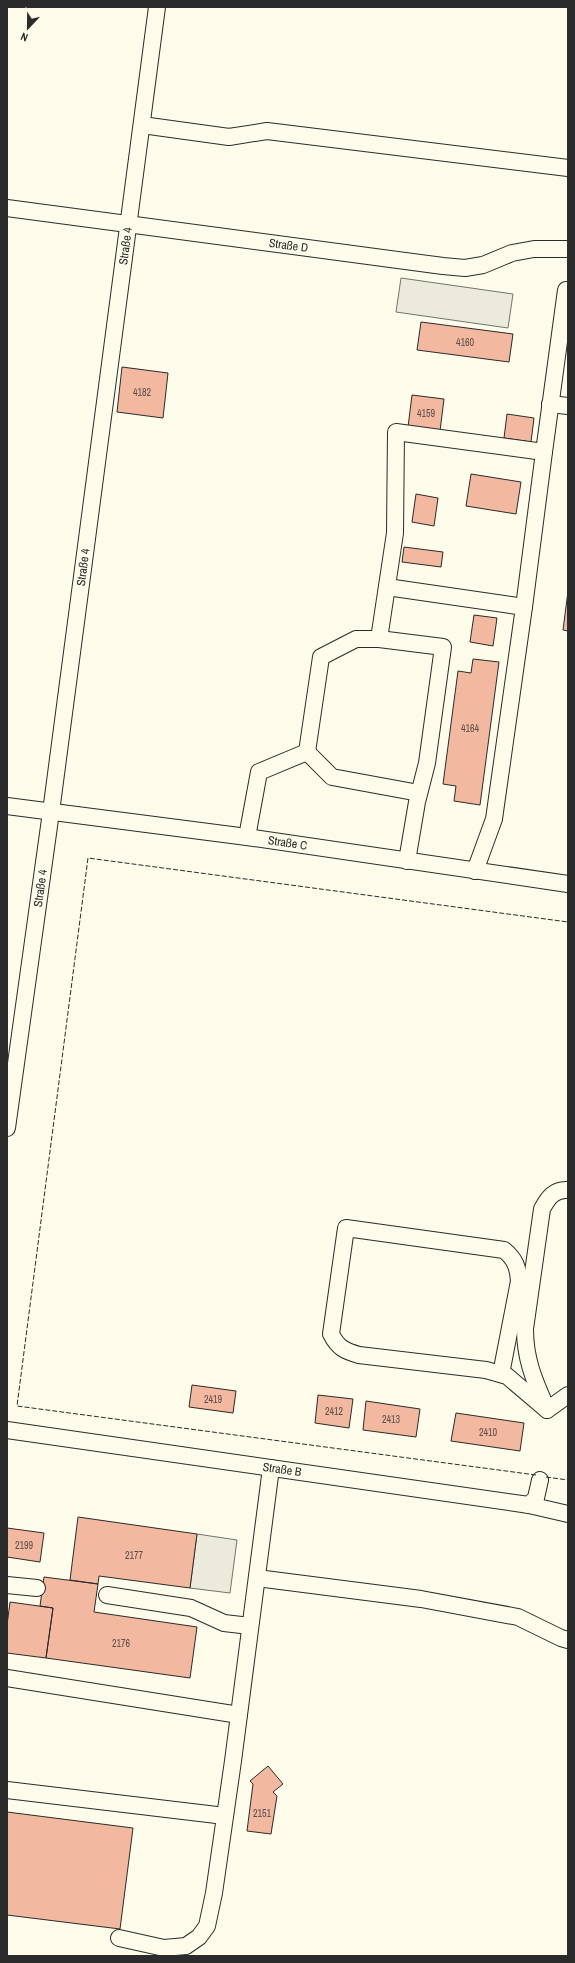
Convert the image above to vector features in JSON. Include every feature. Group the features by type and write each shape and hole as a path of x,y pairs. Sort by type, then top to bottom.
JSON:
{"lane":[{"name":"Straße 4","path":"7,1128 51,812 157,7"},
{"path":"142,125 229,137 267,131 568,168"},
{"name":"Straße D","path":"7,208 465,268 482,265 519,252 534,249 568,249"},
{"path":"475,871 494,819 566,290"},
{"path":"550,404 568,406"},
{"path":"379,639 395,533 396,432 544,452"},
{"path":"387,587 524,606"},
{"path":"307,752 321,657 356,639 379,639 443,647 427,763 419,793 407,861"},
{"path":"307,752 332,777 419,793"},
{"path":"247,837 259,772 307,752"},
{"name":"Straße C","path":"7,806 247,837 568,884"},
{"path":"547,1410 532,1376 525,1349 525,1329 542,1209 549,1196 561,1190 568,1190"},
{"path":"501,1374 519,1281 518,1269 513,1258 504,1250 346,1228 331,1334 336,1344 343,1350 359,1355 486,1370 501,1374 507,1376 547,1410"},
{"path":"547,1410 568,1395"},
{"name":"Straße B","path":"7,1430 530,1505 568,1514"},
{"path":"119,1938 164,1948 186,1946 199,1937 207,1926 214,1893 225,1816 271,1468"},
{"path":"530,1505 536,1498 540,1480"},
{"path":"257,1578 420,1599 518,1617 568,1640"},
{"path":"7,1585 37,1588"},
{"path":"107,1594 191,1608 224,1623 250,1626"},
{"path":"7,1678 239,1715"},
{"path":"7,1790 225,1816"}],"shaded area":[{"path":"401,278 513,294 508,328 396,312"},
{"path":"197,1534 237,1540 230,1593 190,1588"}],"building":[{"path":"421,322 513,334 509,362 417,350"},
{"path":"122,367 168,373 163,418 117,412"},
{"path":"412,395 444,399 440,431 408,427"},
{"path":"507,414 534,418 531,442 504,438"},
{"path":"471,474 521,482 516,514 466,506"},
{"path":"416,494 438,498 434,526 412,522"},
{"path":"404,547 443,552 441,567 402,562"},
{"path":"568,591 568,631 563,630"},
{"path":"474,615 497,618 493,646 470,642"},
{"path":"473,659 499,662 480,805 454,801 456,786 443,784 458,671 471,673"},
{"path":"192,1385 236,1391 233,1413 189,1407"},
{"path":"318,1395 353,1399 349,1428 315,1423"},
{"path":"366,1401 420,1409 416,1437 363,1430"},
{"path":"456,1413 524,1423 520,1451 451,1441"},
{"path":"78,1517 197,1534 190,1588 99,1576 98,1584 70,1580"},
{"path":"7,1528 44,1533 40,1562 7,1557"},
{"path":"44,1577 98,1584 94,1612 197,1627 190,1678 46,1658 53,1608 40,1606"},
{"path":"10,1602 53,1608 46,1658 7,1653 7,1625"},
{"path":"268,1766 283,1784 273,1792 277,1796 271,1834 247,1831 253,1784 250,1781"},
{"path":"7,1812 133,1828 120,1929 7,1915"}],"fence":[{"path":"536,1475 17,1406 88,858 568,922"},
{"path":"546,1477 568,1480"}]}
